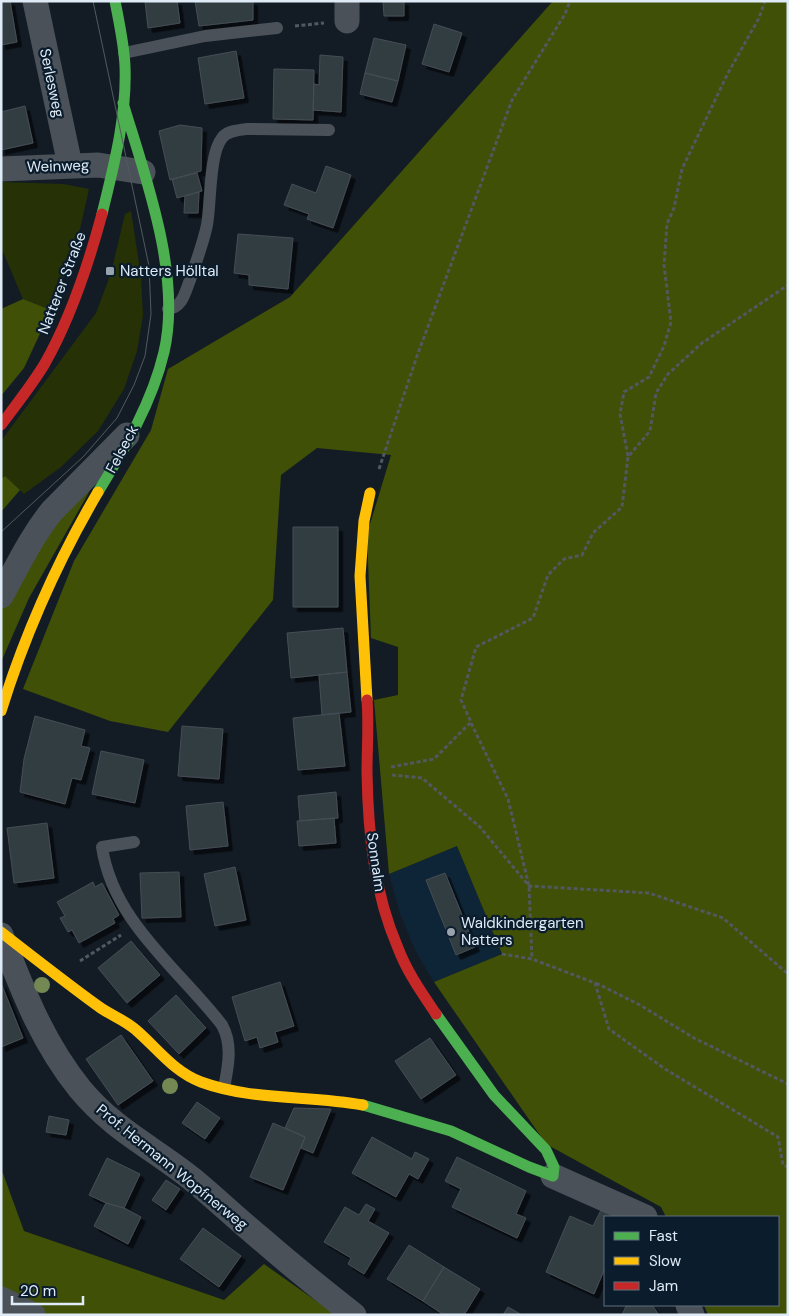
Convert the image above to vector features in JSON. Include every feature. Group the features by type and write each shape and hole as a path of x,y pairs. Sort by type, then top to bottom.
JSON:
{"street":[{"name":"Serlesweg","path":"35,1 70,165"},
{"path":"115,1 124,53 124,103"},
{"name":"Natterer Straße","path":"1,425 43,366 69,314 92,253 114,167 121,133 124,103"},
{"name":"Felseck","path":"1,711 28,637 58,564 116,463 150,394 161,365 166,341 168,309 163,251 124,103"},
{"name":"Weinweg","path":"1,169 70,165 114,167"},
{"path":"114,167 143,172"},
{"path":"1,596 41,524 132,430"},
{"name":"Sonnalm","path":"370,494 362,525 358,580 368,716 367,772 373,852 382,905 396,945 408,971 425,998 487,1088 548,1152 554,1167 553,1176"},
{"path":"1,933 94,1004 135,1029 166,1060 179,1070 201,1082 262,1096 331,1100 362,1105 445,1129 642,1216"},
{"name":"Prof. Hermann Wopfnerweg","path":"1,933 44,1037 71,1077 98,1109 130,1136 199,1185 298,1271 354,1315"},
{"path":"1,1299 33,1315"}],"lane":[{"path":"124,53 206,36 277,28"},
{"path":"168,309 176,307 183,299 202,246 208,220 216,151 222,137 229,132 246,129 329,130"},
{"path":"134,842 102,847 107,871 114,889 146,939 218,1019 225,1030 228,1054 224,1088"}],"path":[{"path":"370,494 417,356 512,100 565,14 570,1"},
{"path":"532,959 529,886 508,799 461,700 476,648 533,618 548,575 564,559 582,555 593,533 622,507 628,457 620,414 624,392 649,377 664,346 671,322 664,266 666,232 667,224 674,208 682,169 728,73 759,18 765,1"},
{"path":"277,28 347,11"},
{"path":"628,457 650,431 656,393 668,374 702,343 788,285"},
{"path":"367,772 434,759 471,722"},
{"path":"367,772 422,778 480,826 529,886 649,893 686,905 723,918 788,974"},
{"path":"77,962 137,926"},
{"path":"502,954 532,959 595,982 640,1005 694,1038 788,1084"},
{"path":"595,982 609,1029 665,1069 778,1137 783,1165 788,1167"}],"shaded area":[{"name":"Waldkindergarten Natters","path":"457,846 502,954 434,982 416,952 400,913 389,874"}],"green space":[{"path":"553,1 788,1 788,1315 708,1315 704,1306 779,1306 779,1216 666,1216 661,1207 546,1144 434,982 502,954 457,846 389,874 374,700 398,695 398,647 371,638 367,534 391,455 317,448 281,475 273,600 168,732 110,721 23,689 74,561 151,430 168,369 290,297"},
{"path":"1,182 63,184 89,189 77,242 51,310 23,299 1,247"},
{"path":"131,211 141,276 143,316 137,351 124,389 98,431 61,467 24,494 5,476 1,479 1,441 96,313 111,273 125,214"},
{"path":"23,299 51,310 24,368 1,396 1,309"},
{"path":"101,471 29,598 1,662 1,611 37,539"},
{"path":"5,476 20,490 1,512 1,479"},
{"path":"1,1168 24,1231 224,1300 264,1264 336,1315 1,1315"}],"building":[{"path":"1,1 10,1 17,42 1,45"},
{"path":"145,1 177,1 180,23 148,28"},
{"path":"195,1 253,1 253,20 199,26"},
{"path":"383,1 404,1 404,16 384,16"},
{"path":"434,24 462,33 449,72 422,64"},
{"path":"374,38 406,45 398,81 365,73"},
{"path":"236,51 244,98 205,104 198,58"},
{"path":"320,55 343,57 341,112 313,110 314,84 319,85"},
{"path":"274,69 314,70 313,120 273,119"},
{"path":"365,73 398,81 392,102 360,94"},
{"path":"25,106 33,143 1,150 1,112"},
{"path":"180,125 202,128 201,171 170,180 159,131"},
{"path":"326,166 351,175 333,228 307,219 309,214 284,205 292,184 316,193"},
{"path":"197,173 202,191 177,198 172,179"},
{"path":"199,192 198,213 184,213 185,196"},
{"path":"238,234 293,238 288,289 249,285 249,275 234,273"},
{"path":"293,527 338,527 338,607 293,607"},
{"path":"343,628 347,672 291,678 287,633"},
{"path":"347,672 351,712 322,715 319,675"},
{"path":"339,713 345,766 298,770 293,718"},
{"path":"35,716 85,730 81,746 90,748 81,780 72,778 65,804 20,792 24,759"},
{"path":"182,726 223,729 219,779 178,776"},
{"path":"101,751 144,760 135,803 92,794"},
{"path":"336,792 338,818 300,821 298,796"},
{"path":"223,802 228,846 190,850 186,806"},
{"path":"334,818 336,843 299,846 297,821"},
{"path":"47,823 54,878 14,883 7,828"},
{"path":"235,867 246,920 215,926 204,874"},
{"path":"179,872 181,917 142,918 140,873"},
{"name":"Waldkindergarten Natters","path":"445,873 475,947 456,955 426,880"},
{"path":"93,882 95,887 102,883 119,915 113,919 115,923 79,943 72,930 68,932 60,918 65,916 57,902"},
{"path":"131,941 160,975 127,1003 98,968"},
{"path":"280,982 294,1026 275,1032 278,1042 260,1048 257,1037 245,1041 232,997"},
{"path":"1,983 23,1038 1,1047"},
{"path":"176,995 206,1028 179,1054 148,1021"},
{"path":"121,1035 153,1081 118,1105 86,1059"},
{"path":"430,1038 456,1075 421,1099 395,1061"},
{"path":"197,1102 220,1118 205,1139 182,1123"},
{"path":"294,1108 331,1109 313,1153 301,1148 305,1137 285,1128"},
{"path":"49,1116 69,1120 66,1135 46,1132"},
{"path":"273,1123 305,1137 283,1190 250,1177"},
{"path":"372,1137 412,1159 415,1152 429,1159 418,1179 409,1174 396,1197 352,1173"},
{"path":"457,1157 526,1191 516,1214 526,1218 517,1238 452,1207 461,1189 445,1181"},
{"path":"107,1158 140,1174 124,1208 106,1203 89,1195"},
{"path":"166,1180 180,1189 166,1210 152,1200"},
{"path":"106,1203 124,1208 141,1217 128,1244 94,1226"},
{"path":"366,1204 375,1209 368,1221 389,1233 364,1274 348,1264 351,1258 324,1242 345,1207 359,1215"},
{"path":"602,1208 621,1216 604,1216 604,1270 594,1294 546,1272 570,1216 593,1226"},
{"path":"203,1228 241,1256 219,1287 180,1259"},
{"path":"409,1245 444,1267 423,1301 387,1279"},
{"path":"444,1267 480,1289 464,1315 444,1315 423,1301"},
{"path":"626,1306 653,1306 659,1315 622,1315"},
{"path":"508,1307 522,1315 503,1315"}],"tram line":[{"path":"1,532 83,457 117,418 134,385 145,356 151,314 149,266 93,1"}],"traffic: fast":[{"path":"102,214 119,140 124,103 124,50 115,1"},
{"path":"98,492 128,442 145,407 159,371 168,322 165,259 150,194 123,103"},
{"path":"363,1105 451,1131 553,1176 554,1167 546,1150 494,1095 436,1014"}],"traffic: slow":[{"path":"1,711 31,626 69,545 98,492"},
{"path":"367,700 360,576 364,521 370,493"},
{"path":"1,932 98,1006 132,1026 174,1066 191,1078 221,1088 241,1092 363,1105"}],"traffic: jam":[{"path":"1,425 39,373 54,347 71,310 85,272 102,214"},
{"path":"367,700 369,817 378,884 383,906 402,957 415,982 436,1014"}],"place":[{"name":"Natters Hölltal","path":"110,271"},
{"name":"Waldkindergarten Natters","path":"451,932"}]}
